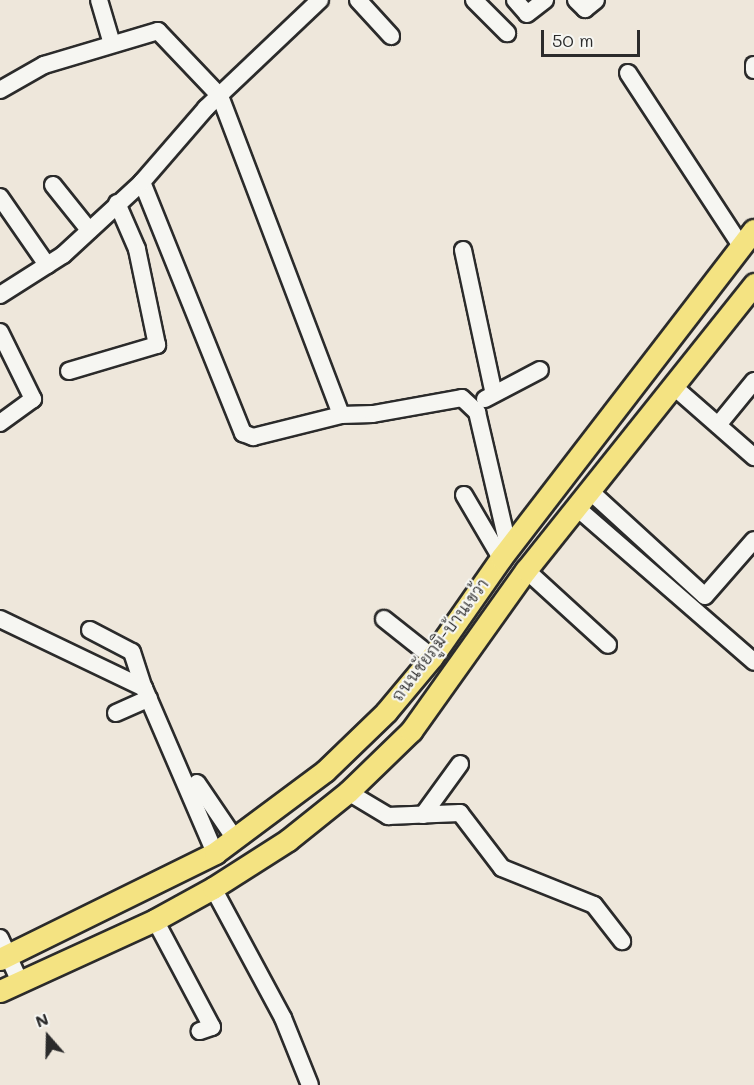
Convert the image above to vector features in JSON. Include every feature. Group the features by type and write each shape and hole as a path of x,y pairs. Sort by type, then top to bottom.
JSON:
{"main road":[{"name":"ถนนชัยภูมิ-บ้านเขว้า","path":"3,950 215,854 325,771 386,712 432,657 505,554 748,238"},
{"name":"ถนนชัยภูมิ-บ้านเขว้า","path":"0,991 155,920 213,888 288,840 348,792 411,731 526,570 576,507 591,492 754,284"}],"street":[{"path":"99,0 112,44"},
{"path":"0,295 47,265 142,182 302,7 320,0"},
{"path":"358,0 391,36"},
{"path":"474,0 507,33"},
{"path":"515,0 527,14 545,0"},
{"path":"576,0 585,9 596,0"},
{"path":"0,90 44,65 158,31 219,96 341,415"},
{"path":"628,73 748,238"},
{"path":"142,182 243,433 253,437 341,415 373,414 455,398 474,405 540,370"},
{"path":"53,185 89,230"},
{"path":"1,202 47,265"},
{"path":"69,371 157,345 137,249 117,203"},
{"path":"463,250 494,394"},
{"path":"0,332 33,399 0,423"},
{"path":"718,425 754,381"},
{"path":"673,386 754,456"},
{"path":"474,405 505,554"},
{"path":"591,492 705,596 754,540"},
{"path":"464,495 505,554"},
{"path":"576,507 754,662"},
{"path":"526,570 608,645"},
{"path":"0,620 147,693"},
{"path":"384,620 432,657"},
{"path":"90,630 132,652 215,854"},
{"path":"116,713 147,693"},
{"path":"423,815 460,764"},
{"path":"197,783 236,839"},
{"path":"348,792 388,816 460,813 502,868 594,905 622,940"},
{"path":"213,888 283,1018 310,1085"},
{"path":"155,920 212,1027 200,1031"},
{"path":"3,950 20,982"}]}
